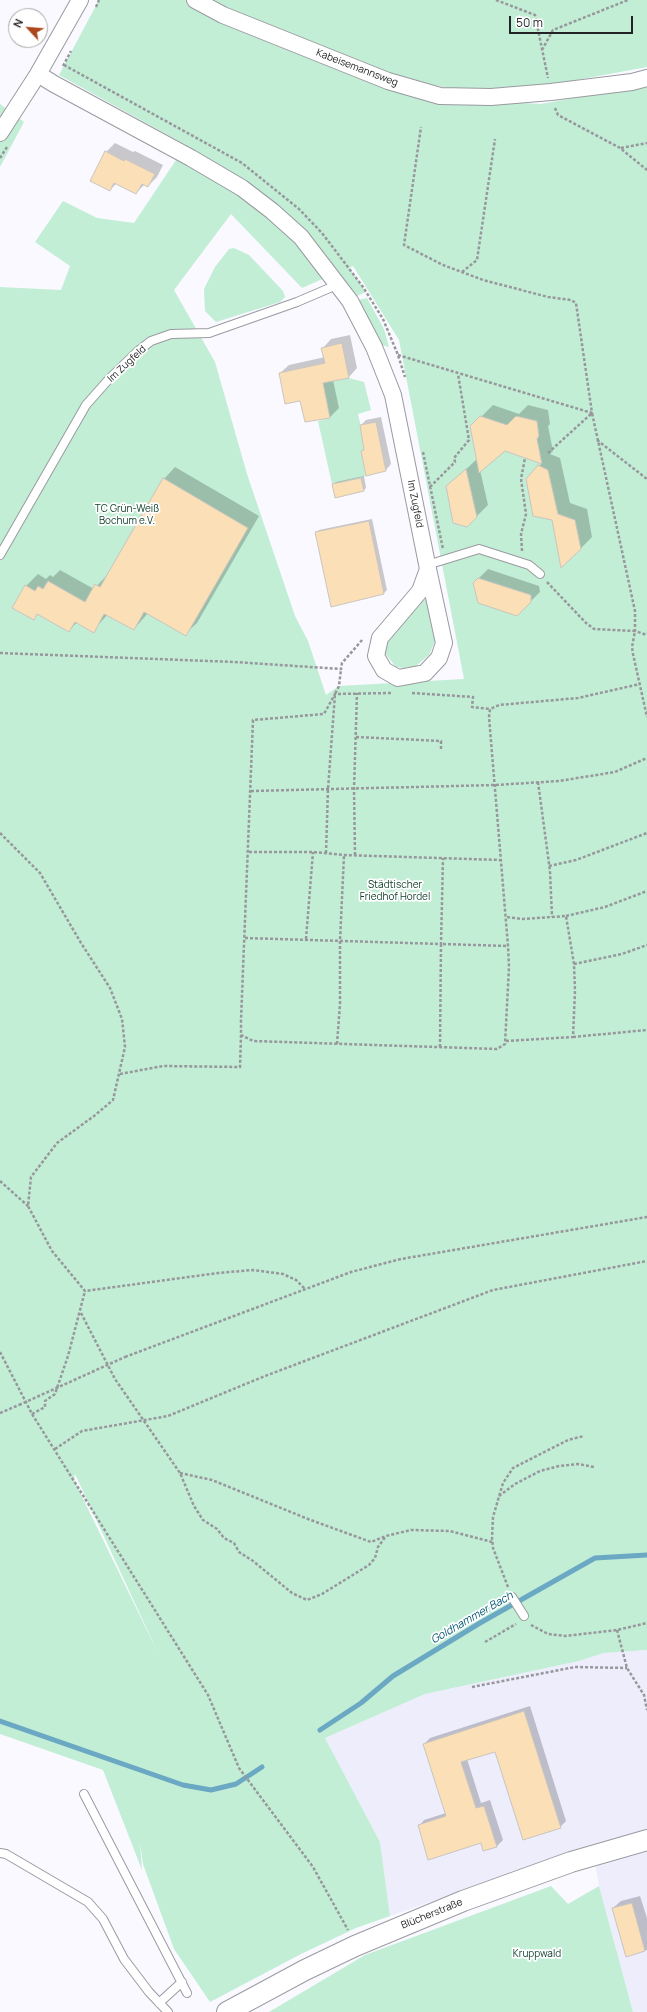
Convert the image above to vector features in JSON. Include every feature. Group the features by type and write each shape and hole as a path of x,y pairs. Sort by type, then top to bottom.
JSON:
{"street":[{"path":"0,133 38,74 80,0"},
{"name":"Kabeisemannsweg","path":"195,0 224,15 388,82 440,96 492,97 551,92 632,82 647,78"},
{"name":"Im Zugfeld","path":"38,74 191,158 242,188 272,211 301,237 339,284 350,301 374,347 393,395 427,567 444,643 439,658 425,673 398,678 384,670 376,656 380,638 420,591 427,567"},
{"name":"Blücherstraße","path":"227,2012 304,1970 355,1946 463,1901 571,1862 647,1840"}],"lane":[{"name":"Im Zugfeld","path":"0,555 86,405 138,351 151,341 171,334 209,333 297,302 339,284"},
{"path":"427,567 479,549 523,563 540,574"},
{"path":"509,1597 522,1618"},
{"path":"84,1794 187,1993"},
{"path":"0,1853 6,1854 88,1902 103,1919 124,1959 168,2012"},
{"path":"159,2003 182,1982"}],"path":[{"path":"496,0 535,16 551,92 558,115 620,148 647,170"},
{"path":"542,50 553,30 628,0"},
{"path":"421,127 404,246 462,272 501,285 548,297 571,300 576,303 597,440 635,611 635,631 632,647 647,716"},
{"path":"462,272 477,260 495,139"},
{"path":"620,148 647,143"},
{"path":"374,347 458,374 592,413"},
{"path":"430,487 455,462 454,458 470,440 458,374"},
{"path":"548,453 592,413"},
{"path":"597,440 647,479"},
{"path":"523,563 522,534 526,514 521,479 524,458"},
{"path":"540,574 586,623 594,629 635,631 647,635"},
{"path":"120,1074 163,1066 240,1067 254,720 324,714 339,686 342,663 367,634"},
{"path":"0,652 227,662 341,669"},
{"path":"410,693 473,697 472,707 490,709 499,705 578,698 640,684"},
{"path":"335,694 395,693"},
{"path":"326,853 328,789 335,694"},
{"path":"355,855 354,789 358,694"},
{"path":"241,1035 261,1042 497,1049 505,1044 508,946 496,785 489,717 490,709"},
{"path":"356,737 441,741 441,750"},
{"path":"251,791 496,785 538,782 615,772 647,758"},
{"path":"538,782 549,866 552,917"},
{"path":"0,833 40,873 81,943 110,988 122,1019 125,1047 113,1100 57,1143 43,1159 31,1177 28,1206"},
{"path":"549,866 576,860 647,833"},
{"path":"249,852 313,852 344,855 502,860"},
{"path":"306,939 313,852"},
{"path":"337,1044 340,1004 340,941 344,855"},
{"path":"440,1047 443,858"},
{"path":"506,917 523,919 566,916 606,907 647,891"},
{"path":"566,916 574,964 573,1037"},
{"path":"245,938 508,946"},
{"path":"574,964 622,954 647,945"},
{"path":"506,1041 573,1037 647,1030"},
{"path":"0,1181 28,1206 52,1251 85,1291 81,1313 55,1394 45,1401 45,1407 32,1414"},
{"path":"0,1413 125,1357 351,1272 401,1259 647,1218"},
{"path":"55,1449 82,1431 146,1422 175,1414 273,1374 494,1290 647,1261"},
{"path":"85,1291 218,1273 253,1270 283,1274 296,1280 305,1289"},
{"path":"81,1313 115,1379 180,1473 194,1506 203,1520 217,1529 224,1538 234,1543 239,1552 253,1561 292,1594 307,1600 322,1594 369,1565 375,1558 378,1547 386,1536"},
{"path":"0,1352 32,1414 208,1695 239,1768 252,1788 312,1867 347,1928"},
{"path":"0,1358 4,1359"},
{"path":"470,1618 509,1597 492,1542 493,1517 503,1483 514,1468 568,1440 584,1436"},
{"path":"499,1496 515,1484 540,1471 559,1466 578,1464 594,1468"},
{"path":"180,1473 212,1480 308,1519 371,1542 386,1536 411,1530 450,1531 492,1542"},
{"path":"484,1642 522,1618 532,1626 548,1634 565,1636 617,1630 647,1623"},
{"path":"617,1630 627,1668 644,1695 647,1710"},
{"path":"472,1687 575,1667 627,1668"}],"shaded area":[{"path":"647,1650 647,2012 633,2012 599,1886 592,1845 390,1916 380,1842 325,1738 425,1694 579,1661 604,1653"}],"green space":[{"path":"99,0 185,0 245,30 374,83 507,102 541,104 647,85 647,1650 604,1653 579,1661 425,1694 325,1738 380,1842 390,1916 356,1928 301,1954 210,2002 174,1949 143,1864 140,1842 142,1870 103,1770 0,1734 0,287 61,290 70,266 35,242 63,201 97,218 134,223 186,145 59,75","holes":["231,214 302,288 338,272 355,297 366,292 349,268 353,266 399,340 464,679 339,686 326,695 308,641 295,616 247,474 215,362 174,290","75,1474 159,1655 74,1480"]},
{"path":"211,0 647,0 647,67 523,90 452,89 384,74 297,39"},
{"path":"0,104 24,122 0,167"},
{"path":"234,248 249,255 283,291 285,297 280,302 216,322 205,311 204,289 215,267 229,249"},
{"path":"367,298 384,329 389,347 381,345 358,300"},
{"path":"349,378 364,382 371,410 358,414 366,449 361,451 366,476 332,484 318,421 330,418 323,383"},
{"path":"422,599 427,600 435,641 429,655 416,666 404,668 396,667 384,652 385,642"},
{"name":"Kruppwald","path":"551,1886 568,1904 599,1886 633,2012 269,2012 365,1955"}],"building":[{"path":"105,151 155,174 148,187 142,184 136,194 114,183 110,191 90,181"},
{"path":"342,343 349,378 323,383 330,418 305,422 300,401 285,404 279,373 325,363 321,348"},
{"path":"480,416 507,425 516,416 537,421 539,436 537,439 542,464 505,451 479,473 470,426"},
{"path":"376,422 386,471 366,476 361,451 364,450 360,425"},
{"path":"538,465 548,470 558,514 575,520 581,549 561,568 552,520 533,516 526,479"},
{"path":"466,469 477,517 467,527 453,523 446,486"},
{"path":"163,478 248,528 186,636 144,612 134,630 104,614 94,633 75,622 69,632 37,614 34,620 12,608 25,585 35,591 38,586 43,589 48,581 85,602 95,584 100,587"},
{"path":"361,478 364,491 335,498 332,484"},
{"path":"369,521 384,594 331,607 315,532"},
{"path":"478,578 531,595 531,602 517,616 478,603 473,583"},
{"path":"524,1711 561,1828 523,1840 495,1752 461,1762 476,1808 484,1806 497,1847 483,1851 481,1843 428,1860 418,1825 446,1816 423,1744"},
{"path":"632,1903 645,1951 626,1957 612,1908"}],"waterway":[{"name":"Goldhammer Bach","path":"320,1730 361,1703 393,1676 480,1623 595,1558 647,1555"},
{"path":"0,1721 183,1785 211,1790 236,1784 262,1767"}],"park label":[{"name":"TC Grün-Weiß Bochum e.V.","path":"127,514"},
{"name":"Städtischer Friedhof Hordel","path":"395,890"}]}
